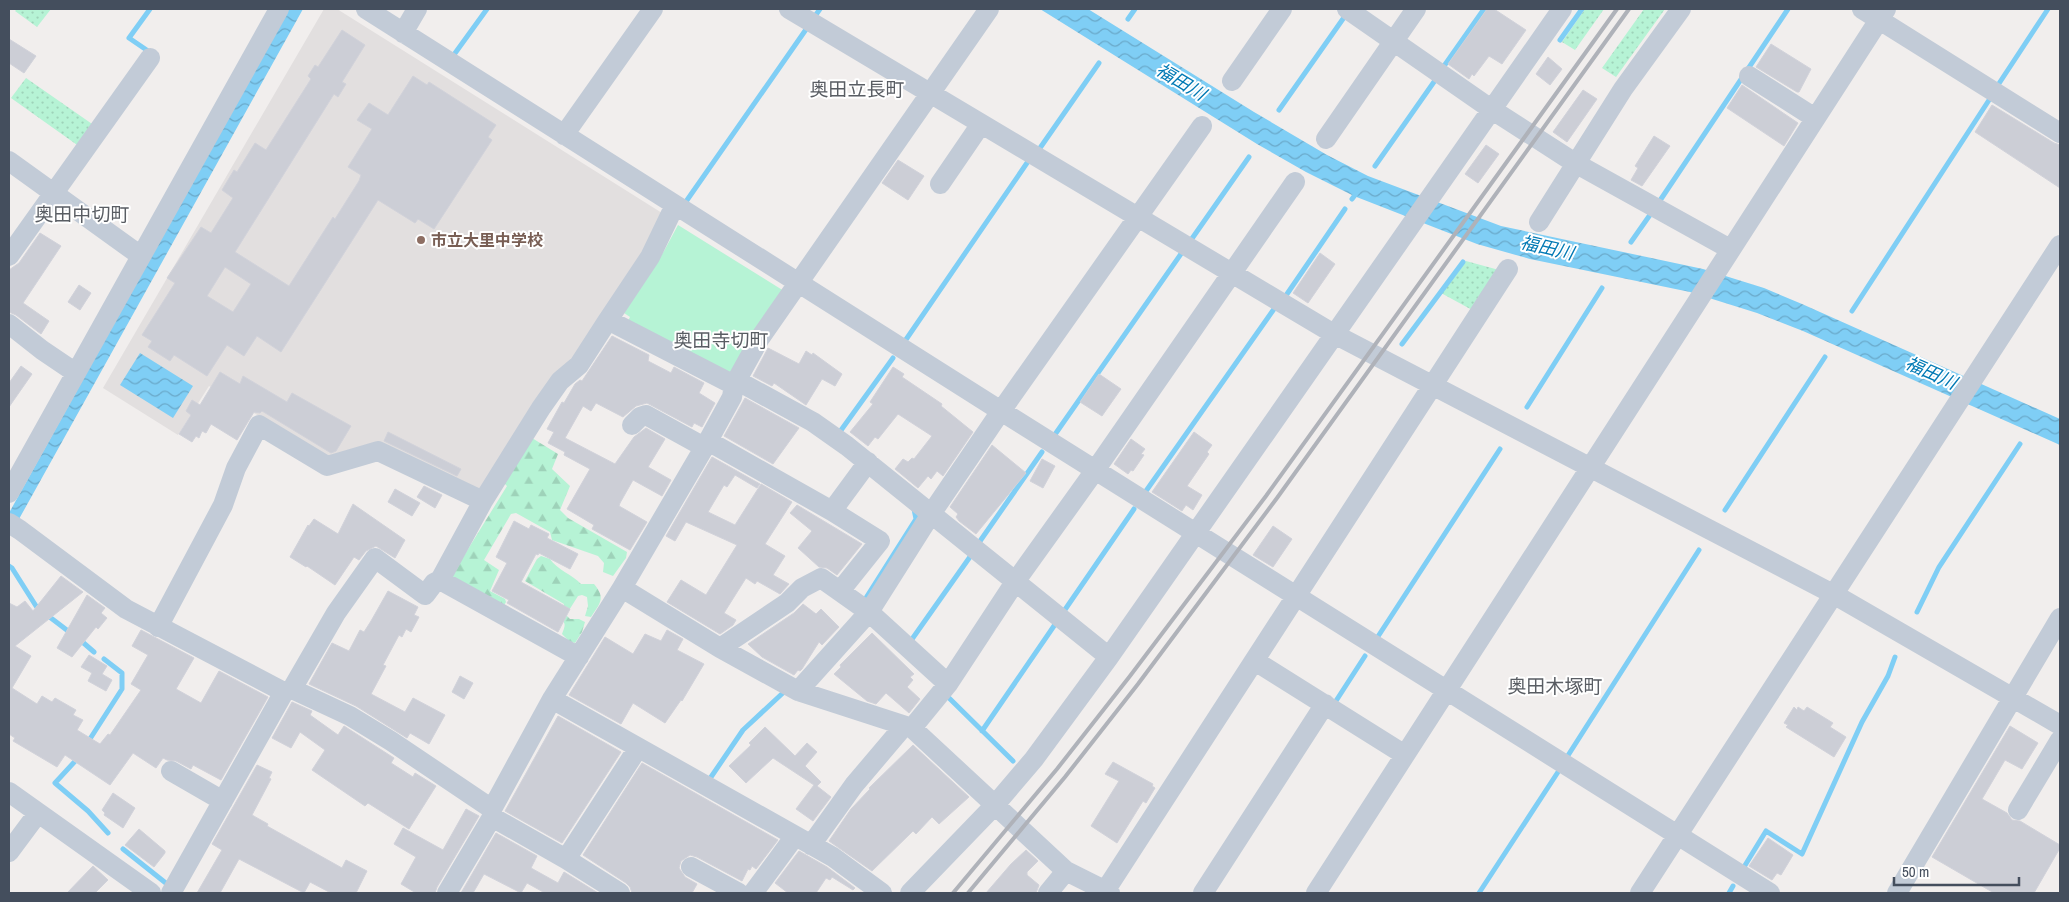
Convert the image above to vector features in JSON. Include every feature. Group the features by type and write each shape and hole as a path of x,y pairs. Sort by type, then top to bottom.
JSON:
{"street":[{"path":"9,493 278,9"},
{"path":"366,9 1001,411 1770,893"},
{"path":"404,32 417,9"},
{"path":"564,135 653,9"},
{"path":"789,9 1334,334 1835,595 2060,725"},
{"path":"447,893 552,700 622,588 706,444 732,397 735,383 760,338 989,9"},
{"path":"1232,81 1282,9"},
{"path":"1347,9 1491,109 1575,164 1725,257"},
{"path":"1326,139 1416,9"},
{"path":"910,893 994,806 1034,760 1109,656 1562,9"},
{"path":"1539,222 1623,88 1681,9"},
{"path":"1862,9 1882,14 2060,133"},
{"path":"1316,893 1882,14"},
{"path":"9,256 150,58"},
{"path":"1749,76 1815,118"},
{"path":"940,184 981,124"},
{"path":"798,691 869,612 931,514 1001,411 1202,126"},
{"path":"9,161 141,256"},
{"path":"753,893 948,684 1015,582 1096,469 1295,182"},
{"path":"171,893 222,800 288,691 336,613 375,558 425,594 434,583 440,580 483,501 541,408 560,382 579,365 650,257 675,205"},
{"path":"1640,893 1835,595 2060,245"},
{"path":"622,588 720,648 798,691 908,727 1066,871 1108,892 1508,269"},
{"path":"608,320 813,422 868,462 1109,656"},
{"path":"9,324 42,350 76,373"},
{"path":"632,425 640,417 646,415 832,510 880,541 840,591"},
{"path":"158,627 224,505 236,468 259,425 327,466 378,451 483,501"},
{"path":"832,510 868,462"},
{"path":"14,526 126,609 158,627 288,691 350,716 391,741 492,813 620,893"},
{"path":"720,648 787,603 802,588 822,578 869,612 948,684"},
{"path":"440,580 579,657"},
{"path":"1897,893 2060,618"},
{"path":"1255,661 1405,755"},
{"path":"552,700 833,857 882,893"},
{"path":"1203,893 1331,708"},
{"path":"1218,893 1331,708"},
{"path":"2018,810 2060,740"},
{"path":"566,859 638,748"},
{"path":"171,771 222,800"},
{"path":"9,792 151,893"},
{"path":"9,852 38,813"},
{"path":"692,867 739,893"},
{"path":"1048,893 1066,871"}],"shaded area":[{"name":"市立大里中学校","path":"324,9 337,9 662,213 644,259 483,489 469,491 377,445 332,460 209,386 178,435 103,388"}],"green space":[{"path":"17,9 51,9 37,27 15,11"},
{"path":"1585,9 1604,9 1575,50 1562,42"},
{"path":"1644,9 1665,9 1616,77 1602,68"},
{"path":"26,78 95,126 80,147 11,98"},
{"path":"678,225 784,291 734,370 726,375 627,323 630,317 624,313 664,251"},
{"path":"1466,261 1499,270 1474,311 1441,293"},
{"path":"532,438 558,454 552,469 570,486 560,510 568,518 627,552 626,558 613,576 603,572 604,563 598,556 552,540 550,532 516,513 511,514 484,560 499,570 490,591 505,599 506,602 503,607 454,580 452,575 507,486 504,483"},
{"path":"541,556 550,559 556,566 581,584 594,584 600,593 599,604 591,617 585,616 588,606 587,597 582,595 578,596 566,615 570,619 579,619 585,622 582,632 575,643 569,641 562,634 565,625 559,617 564,604 525,581 537,559"}],"water":[{"path":"288,9 303,9 9,537 9,513"},
{"name":"福田川","path":"1040,9 1088,9 1254,112 1327,155 1368,176 1501,226 1703,269 1764,288 1802,304 2060,419 2060,445 1803,331 1757,313 1690,292 1530,259 1477,244 1354,196 1306,172 1257,144"},
{"path":"140,353 193,386 173,418 120,385"}],"building":[{"path":"1487,9 1494,9 1526,30 1502,64 1489,56 1474,76 1472,74 1469,79 1448,64"},
{"path":"342,30 365,45 342,82 346,84 338,97 334,94 235,252 289,286 333,217 335,219 359,181 361,175 348,167 372,129 357,120 369,103 388,115 413,76 427,85 429,82 496,125 488,137 492,140 434,229 418,219 415,223 378,200 281,352 257,336 244,356 227,345 207,376 174,355 170,361 148,347 152,341 142,335 175,283 167,278 201,227 211,233 233,198 222,190 234,170 237,172 255,143 266,150 311,79 308,76 315,65 318,67","holes":["225,267 251,284 233,312 207,296"]},
{"path":"9,39 36,56 24,73 9,63"},
{"path":"1771,44 1811,69 1799,92 1756,67"},
{"path":"1548,57 1562,69 1550,85 1536,74"},
{"path":"1742,85 1798,123 1784,146 1727,108"},
{"path":"1583,90 1597,99 1567,142 1553,132"},
{"path":"1992,105 2060,145 2060,188 1975,132"},
{"path":"1654,136 1670,146 1642,186 1631,180 1638,168 1635,166"},
{"path":"1486,145 1499,154 1478,183 1465,174"},
{"path":"898,160 924,176 908,200 882,183"},
{"path":"40,233 61,246 23,303 49,321 41,334 9,312 9,270 19,263"},
{"path":"1320,253 1335,264 1308,303 1293,293"},
{"path":"79,285 91,293 80,310 68,302"},
{"path":"612,336 649,355 648,361 671,373 674,367 704,383 699,393 715,403 702,427 694,423 692,427 647,403 636,406 623,417 596,403 591,411 583,406 565,438 615,464 634,437 646,428 665,439 648,467 671,480 662,496 633,480 619,506 647,522 630,550 592,529 594,525 567,509 590,469 564,455 565,452 548,443 554,432 547,429 562,402 564,403 575,384 580,380 582,381"},
{"path":"768,348 799,364 806,351 812,355 813,353 842,374 835,386 822,379 806,405 774,383 772,386 753,376"},
{"path":"21,366 32,374 9,407 9,383"},
{"path":"893,367 904,374 902,377 942,404 941,406 973,432 943,476 937,471 931,479 928,476 918,488 895,469 903,459 908,462 912,458 914,459 932,436 898,414 878,439 875,437 868,446 850,432 873,404 870,402"},
{"path":"220,372 240,384 243,376 287,402 292,393 351,426 336,451 331,453 262,411 260,413 254,412 237,440 211,424 206,433 202,431 199,438 196,436 192,442 179,434 191,415 186,411 192,400 200,405"},
{"path":"1099,374 1121,389 1102,416 1080,402"},
{"path":"745,398 799,428 773,464 724,436"},
{"path":"388,432 461,469 457,476 384,441"},
{"path":"1194,432 1212,445 1207,452 1209,454 1187,486 1202,495 1193,510 1186,505 1182,511 1152,492"},
{"path":"1131,439 1145,449 1141,454 1144,455 1133,471 1131,470 1128,474 1114,464"},
{"path":"992,445 1026,473 976,534 959,521 956,517 958,514 950,507"},
{"path":"712,457 760,484 757,488 735,475 727,487 724,485 708,512 735,525 761,484 792,502 765,544 785,556 773,575 789,584 780,594 757,581 755,584 746,578 724,613 736,620 733,625 720,634 667,602 681,580 706,595 737,545 686,522 675,541 666,536"},
{"path":"1042,459 1055,466 1043,488 1030,481"},
{"path":"424,486 442,495 435,508 417,497"},
{"path":"395,489 420,503 412,516 388,502"},
{"path":"353,504 405,540 395,558 376,546 366,551 359,560 354,557 335,585 290,557 308,525 314,519 338,534"},
{"path":"797,505 862,544 837,575 827,568 819,567 798,548 812,531 790,513"},
{"path":"514,521 529,529 531,525 549,534 547,538 578,554 570,569 539,553 538,555 536,554 521,582 570,609 558,632 507,603 509,600 492,591 507,563 496,557"},
{"path":"1273,526 1292,539 1273,567 1253,555"},
{"path":"61,576 83,592 15,646 31,656 12,688 37,704 42,696 52,702 55,698 76,710 73,715 83,720 77,730 100,744 108,734 110,735 141,690 131,684 148,655 132,646 141,630 194,658 176,689 201,703 219,671 268,697 221,780 193,765 191,769 176,761 163,758 156,768 133,753 110,785 65,755 57,767 13,741 15,738 9,734 9,603 17,607 25,601 33,611"},
{"path":"388,591 418,607 414,615 419,617 411,632 406,629 402,637 399,635 383,665 386,666 371,694 405,712 413,698 445,715 429,744 410,733 407,738 356,706 309,684 332,643 349,651 360,630 364,632"},
{"path":"87,595 105,608 101,613 107,618 98,629 96,627 72,657 57,648"},
{"path":"803,604 816,614 821,609 839,627 822,645 819,642 802,669 798,670 794,675 762,657 748,644 794,613"},
{"path":"667,630 683,639 677,650 704,664 682,701 665,723 633,703 621,724 569,695 605,637 633,654 645,634 661,641"},
{"path":"872,633 914,674 910,677 913,680 907,687 920,699 909,713 886,693 876,704 867,701 834,674 841,667 840,665"},
{"path":"89,655 107,666 102,674 112,680 106,691 88,681 92,673 81,667"},
{"path":"460,676 473,683 464,699 452,692"},
{"path":"292,702 312,711 310,715 338,735 344,726 394,758 391,763 413,777 415,773 436,786 409,829 368,803 365,806 312,770 325,750 300,732 291,748 272,738"},
{"path":"1794,707 1797,710 1798,707 1804,711 1807,707 1833,723 1830,727 1846,737 1834,757 1786,727 1788,725 1784,723"},
{"path":"558,716 621,752 562,843 505,811"},
{"path":"2010,726 2038,743 2022,769 2005,760 1982,799 2007,813 2012,820 2020,821 2060,845 2034,893 1994,893 1932,857"},
{"path":"765,727 795,756 807,743 817,752 805,766 821,782 817,786 831,797 813,821 796,809 814,785 773,758 746,783 729,766 751,745 749,743"},
{"path":"913,745 969,797 939,824 932,817 916,834 913,831 872,871 829,841 851,809 869,788"},
{"path":"1113,762 1153,784 1152,786 1155,788 1146,803 1143,801 1117,843 1091,826 1119,781 1105,774"},
{"path":"642,763 778,840 756,869 752,866 750,870 748,869 742,881 690,855 681,861 679,868 685,877 697,884 692,893 632,893 626,883 583,855"},
{"path":"257,765 272,772 269,778 271,779 252,815 268,824 267,826 342,868 346,860 367,871 356,893 331,893 310,882 304,893 239,859 220,893 197,893 222,850 212,844"},
{"path":"113,793 135,808 123,828 104,815 105,813 102,810"},
{"path":"466,809 479,816 435,893 416,893 401,884 416,857 394,844 403,828 443,850"},
{"path":"139,829 165,851 154,867 125,845"},
{"path":"496,833 537,856 531,868 558,883 564,872 598,893 545,893 527,883 521,893 484,874 473,893 461,893"},
{"path":"1768,838 1793,855 1781,875 1777,873 1772,880 1749,866"},
{"path":"1026,850 1038,861 1027,872 1027,875 1039,885 1036,893 986,893 1011,864"},
{"path":"799,851 827,867 855,888 853,890 832,877 830,880 826,878 816,893 788,893 775,883"},
{"path":"93,866 108,880 95,893 67,893"}],"waterway":[{"path":"150,9 129,38 151,53"},
{"path":"453,56 487,9"},
{"path":"815,16 820,9"},
{"path":"1128,19 1135,9"},
{"path":"1444,66 1484,9"},
{"path":"1560,40 1582,9"},
{"path":"1659,202 1788,9"},
{"path":"1998,85 2048,9"},
{"path":"1279,110 1345,16"},
{"path":"685,203 807,28"},
{"path":"1040,148 1099,63"},
{"path":"1375,166 1436,79"},
{"path":"1852,311 1991,97"},
{"path":"1191,240 1249,157"},
{"path":"905,341 1029,160"},
{"path":"1352,199 1358,191"},
{"path":"1287,294 1345,209"},
{"path":"1631,242 1652,212"},
{"path":"1056,433 1183,251"},
{"path":"1402,344 1463,262"},
{"path":"1527,407 1602,288"},
{"path":"1146,491 1274,309"},
{"path":"1725,510 1825,357"},
{"path":"841,435 839,433 893,358"},
{"path":"1917,612 1939,567 2020,444"},
{"path":"1377,638 1500,449"},
{"path":"978,544 1042,452"},
{"path":"864,601 916,519 914,509"},
{"path":"1062,614 1134,509"},
{"path":"1567,757 1699,550"},
{"path":"910,642 972,554"},
{"path":"9,566 36,606 41,609"},
{"path":"47,615 72,634"},
{"path":"982,731 1056,623"},
{"path":"79,639 94,652"},
{"path":"1334,704 1365,656"},
{"path":"1744,867 1766,831 1802,854 1862,722 1888,676 1895,657"},
{"path":"88,742 122,689 122,673 104,659"},
{"path":"709,780 743,730 785,691"},
{"path":"946,695 1013,761"},
{"path":"78,758 55,783 88,811 108,833"},
{"path":"1479,893 1558,772"},
{"path":"123,849 167,884"},
{"path":"1729,893 1733,886"}],"railway":[{"path":"953,893 1057,769 1266,496 1617,9"},
{"path":"968,893 1065,777 1138,684 1277,498 1629,9"}],"place":[{"name":"市立大里中学校","path":"421,240"}],"district":[{"name":"奥田立長町","path":"857,89"},
{"name":"奥田中切町","path":"82,214"},
{"name":"奥田寺切町","path":"721,340"},
{"name":"奥田木塚町","path":"1555,686"}]}
